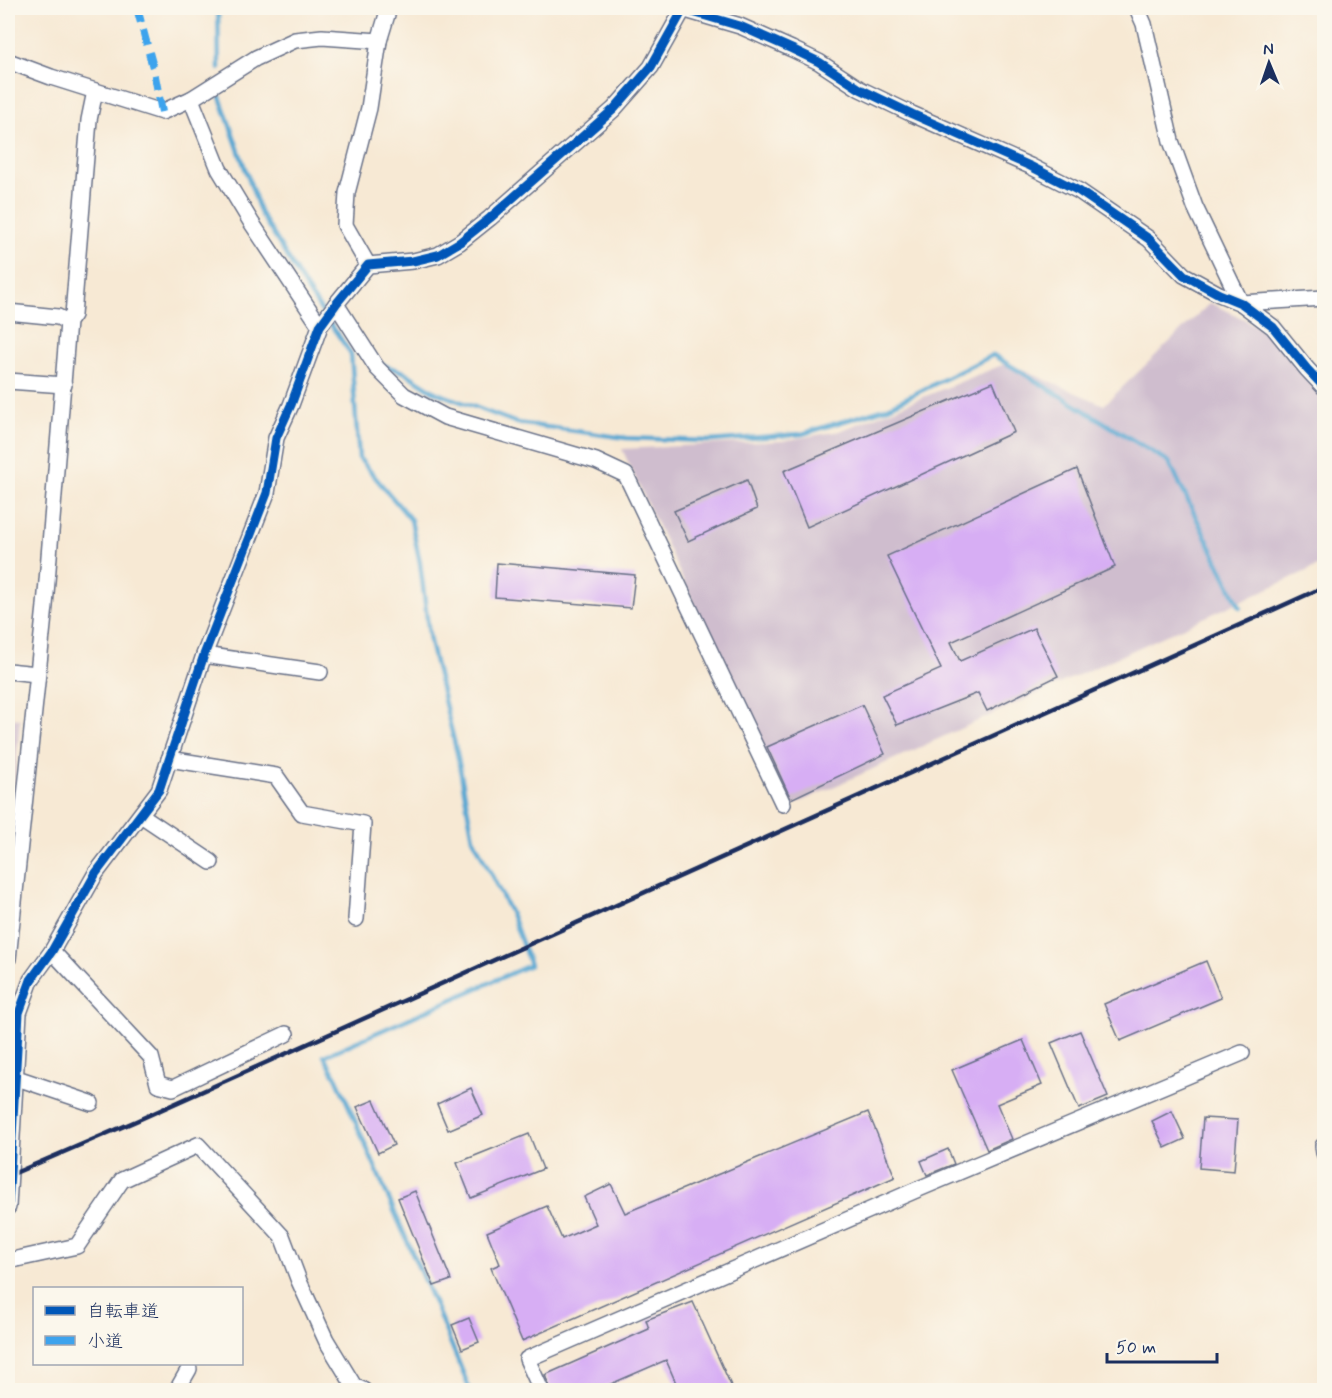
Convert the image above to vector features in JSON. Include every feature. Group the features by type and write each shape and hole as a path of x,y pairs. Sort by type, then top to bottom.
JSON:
{"street":[{"path":"368,265 345,225 347,193 369,108 380,41 389,8"},
{"path":"8,1207 9,1140 14,1077 13,1012 31,980 52,951 96,873 159,790 204,655 267,493 276,438 291,405 320,326 368,265 413,261 438,255 460,242 490,218 614,109 651,67 682,8 740,26 792,49 819,62 860,89 1030,166 1079,191 1149,239 1184,275 1241,303 1273,327 1324,387"},
{"path":"1137,8 1144,24 1171,141 1195,207 1241,303"},
{"path":"8,61 162,112 191,99 256,58 295,40 322,37 380,41"},
{"path":"8,959 37,674 68,322 73,315 89,120 94,91"},
{"path":"191,99 219,169 320,326"},
{"path":"1241,303 1324,298"},
{"path":"336,304 377,368 404,395 445,417 596,462 626,475 783,804"},
{"path":"8,312 58,318 68,322"},
{"path":"8,381 64,385"},
{"path":"204,655 320,672"},
{"path":"8,670 37,674"},
{"path":"169,759 276,776 303,813 363,824 356,919"},
{"path":"141,815 211,862"},
{"path":"52,951 151,1057 158,1084 173,1088 286,1034"},
{"path":"541,1390 527,1359 916,1190 1242,1053"},
{"path":"14,1077 91,1102"},
{"path":"8,1261 77,1246 122,1180 198,1145 282,1236 299,1281 326,1340 357,1389"},
{"path":"177,1390 189,1369"}],"shaded area":[{"path":"1210,303 1244,319 1276,339 1305,379 1324,398 1324,563 789,807 622,449 782,441 840,431 1007,363 1104,405"},
{"path":"8,718 20,719 8,847"}],"building":[{"path":"993,382 1014,432 807,527 784,471"},
{"path":"1077,469 1115,567 951,642 960,661 1034,628 1058,676 987,711 978,693 897,725 882,695 941,669 887,556"},
{"path":"747,480 757,509 688,541 674,511"},
{"path":"497,563 635,575 631,608 495,597"},
{"path":"862,705 885,754 791,799 767,747"},
{"path":"1206,961 1221,998 1120,1041 1104,1004"},
{"path":"1080,1031 1108,1097 1079,1109 1051,1043"},
{"path":"1023,1040 1042,1085 997,1104 1012,1139 987,1150 952,1070"},
{"path":"471,1088 483,1115 448,1130 437,1104"},
{"path":"374,1100 394,1145 378,1153 357,1107"},
{"path":"1172,1111 1185,1139 1165,1148 1152,1121"},
{"path":"868,1112 895,1177 522,1341 491,1268 500,1264 487,1232 547,1206 562,1239 596,1224 584,1197 611,1184 625,1213"},
{"path":"1203,1118 1238,1120 1234,1171 1199,1168"},
{"path":"529,1134 543,1169 471,1198 457,1163"},
{"path":"948,1149 954,1164 927,1175 921,1161"},
{"path":"415,1191 451,1280 434,1286 398,1198"},
{"path":"693,1302 733,1390 679,1390 666,1360 597,1390 551,1390 545,1375 649,1329 646,1320"},
{"path":"469,1318 479,1342 462,1349 452,1325"}],"waterway":[{"path":"218,8 219,69"},
{"path":"220,97 261,214 306,288 351,354 359,458 411,520 420,563 430,642 457,753 473,838 512,916 530,965 324,1056 337,1079 470,1390"},
{"path":"382,365 404,372 435,392 517,423 626,438 710,441 802,434 886,408 993,355 1169,462 1240,607"}],"railway":[{"path":"8,1176 136,1121 1324,587"}],"marked path":[{"path":"137,8 154,71 162,112"}],"cycle path":[{"path":"679,8 740,26 792,49 819,62 860,89 1030,166 1079,191 1149,239 1184,275 1241,303 1273,327 1324,387"},
{"path":"8,1207 19,1013 31,980 52,951 96,873 159,790 204,655 267,493 276,438 291,405 320,326 368,265 413,261 438,255 460,242 490,218 614,109 651,67 684,8"}]}
